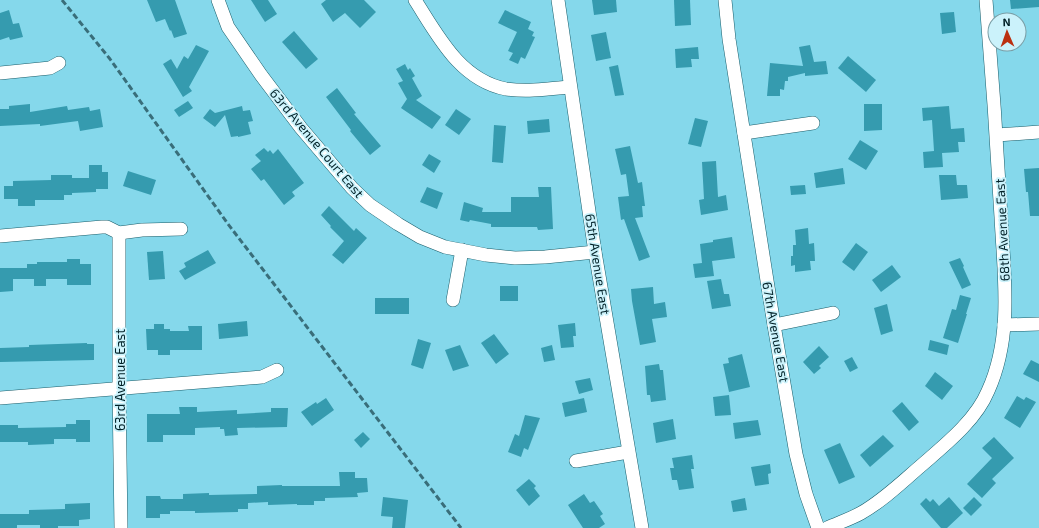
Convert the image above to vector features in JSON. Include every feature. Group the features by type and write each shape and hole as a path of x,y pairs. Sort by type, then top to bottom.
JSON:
{"street":[{"name":"63rd Avenue Court East","path":"218,0 228,27 261,75 301,128 352,188 370,205 420,237 445,247 486,255 515,258 545,257 596,252"},
{"path":"415,0 439,40 455,59 466,69 489,84 506,89 521,90 542,90 570,87"},
{"name":"65th Avenue East","path":"558,0 596,252 628,452 642,528"},
{"name":"67th Avenue East","path":"725,0 729,39 796,454 806,494 818,528"},
{"name":"68th Avenue East","path":"828,528 860,513 882,499 943,447 968,421 988,393 1000,359 1006,304 997,135 986,0"},
{"path":"0,72 50,68 59,63"},
{"path":"744,133 813,123"},
{"path":"997,135 1039,132"},
{"path":"0,236 102,227 107,227 120,233 142,230 181,229"},
{"name":"63rd Avenue East","path":"120,233 119,388 121,528"},
{"path":"453,300 462,250"},
{"path":"774,324 832,313"},
{"path":"1004,325 1039,324"},
{"path":"0,398 262,377 277,370"},
{"path":"576,461 628,452"}],"building":[{"path":"147,0 175,0 187,34 174,38 165,19 156,22"},
{"path":"251,0 268,0 277,14 265,22"},
{"path":"326,0 364,0 376,12 360,28 345,13 333,22 321,4"},
{"path":"592,0 616,0 617,12 594,15"},
{"path":"674,0 690,0 691,25 675,26"},
{"path":"1010,0 1039,0 1039,7 1011,9"},
{"path":"9,10 13,24 19,23 23,37 10,40 9,37 0,40 0,13"},
{"path":"505,10 531,22 528,29 534,32 532,36 535,37 525,59 521,57 518,64 509,60 513,53 508,51 517,32 498,23"},
{"path":"954,12 956,32 942,34 940,13"},
{"path":"294,31 318,59 306,69 282,42"},
{"path":"606,32 611,58 596,61 591,35"},
{"path":"196,45 209,51 189,87 192,91 183,97 163,64 171,59 177,69 184,56 188,59"},
{"path":"810,45 814,62 826,61 828,74 805,76 805,73 788,77 788,81 785,81 784,90 780,89 780,96 767,96 770,63 803,66 799,47"},
{"path":"698,47 699,59 691,59 692,67 676,68 675,49"},
{"path":"848,56 876,80 866,92 838,68"},
{"path":"405,64 408,70 410,68 415,76 412,78 422,96 416,100 441,117 432,129 401,108 407,99 398,83 403,81 396,69"},
{"path":"618,65 624,95 615,96 609,67"},
{"path":"337,88 356,113 354,114 381,146 370,155 350,131 351,130 326,97"},
{"path":"188,101 193,108 179,117 174,110"},
{"path":"30,104 30,112 67,106 68,110 89,107 90,111 100,109 103,127 80,131 78,121 40,126 40,124 0,126 0,109 9,109 9,106"},
{"path":"864,104 882,104 882,130 864,131"},
{"path":"242,106 243,111 250,110 253,121 248,122 251,134 231,137 225,115 215,127 203,118 210,109 215,113"},
{"path":"949,106 951,129 964,128 965,142 958,142 959,152 942,153 943,167 924,168 923,152 934,151 932,120 923,121 922,108"},
{"path":"456,109 471,119 459,135 445,125"},
{"path":"695,118 708,121 701,147 688,144"},
{"path":"549,119 550,132 528,134 527,121"},
{"path":"494,125 506,126 503,163 492,162"},
{"path":"860,140 878,151 866,170 848,159"},
{"path":"630,146 638,183 642,182 645,206 642,206 643,217 635,218 650,257 639,261 624,219 621,220 618,197 629,196 626,174 621,175 615,149"},
{"path":"264,148 268,152 270,150 273,154 278,149 304,183 292,192 295,196 284,205 264,179 261,181 251,169 261,161 255,155"},
{"path":"429,154 441,161 434,173 422,165"},
{"path":"716,161 718,197 726,195 728,210 701,215 699,200 704,199 702,162"},
{"path":"89,165 102,165 102,172 108,172 108,189 96,189 96,192 72,193 72,195 64,195 64,200 35,200 35,206 18,206 18,199 4,199 4,186 13,186 13,181 51,180 51,175 72,175 72,178 89,178"},
{"path":"843,168 845,184 816,188 814,173"},
{"path":"1039,168 1039,216 1030,216 1024,169"},
{"path":"128,171 156,180 151,195 123,186"},
{"path":"939,175 956,175 957,185 967,185 968,198 941,200"},
{"path":"805,185 806,194 791,195 790,186"},
{"path":"427,187 443,193 437,209 420,202"},
{"path":"538,187 551,187 553,229 538,230 537,227 491,227 491,224 470,220 469,222 460,220 464,202 483,208 482,212 511,212 511,197 539,197"},
{"path":"329,206 354,231 356,228 367,238 343,264 332,255 344,241 330,227 331,226 321,215"},
{"path":"808,228 809,244 814,243 815,261 810,261 811,270 795,272 795,265 791,266 791,256 793,256 793,245 796,245 795,230"},
{"path":"732,237 735,258 712,261 714,276 695,278 693,264 702,263 700,244"},
{"path":"856,243 868,252 854,271 842,262"},
{"path":"208,250 216,263 185,280 179,271 186,267 184,263"},
{"path":"163,251 165,279 149,280 147,252"},
{"path":"960,258 971,285 962,289 949,262"},
{"path":"67,259 80,259 80,264 91,264 91,285 67,285 67,279 46,279 46,286 34,286 34,279 13,279 13,291 0,292 0,268 27,268 27,264 37,264 37,262 67,262"},
{"path":"892,265 901,277 881,292 872,280"},
{"path":"721,279 724,294 729,294 731,306 712,309 707,281"},
{"path":"500,286 518,286 518,301 500,301"},
{"path":"653,287 654,304 665,302 667,317 652,319 656,342 640,345 631,289"},
{"path":"960,295 971,298 958,343 943,338 952,309 956,310"},
{"path":"375,298 409,298 409,314 375,314"},
{"path":"887,304 893,331 881,335 874,308"},
{"path":"247,321 248,336 219,339 218,324"},
{"path":"575,323 576,336 573,336 574,347 561,348 558,325"},
{"path":"154,324 164,324 164,329 170,329 170,331 189,331 188,326 202,326 202,350 170,350 170,355 158,355 158,350 147,350 146,329 154,329"},
{"path":"494,334 509,354 496,364 481,343"},
{"path":"418,339 431,343 423,369 411,365"},
{"path":"930,340 949,345 947,355 928,350"},
{"path":"94,344 94,360 0,362 0,348 29,347 29,345"},
{"path":"460,345 469,366 453,371 445,350"},
{"path":"552,345 555,360 544,362 541,348"},
{"path":"819,346 829,357 819,366 821,368 814,374 803,362"},
{"path":"742,354 750,387 729,392 723,364 729,363 728,358"},
{"path":"852,357 858,368 850,372 844,361"},
{"path":"1031,360 1039,364 1039,382 1023,374"},
{"path":"659,364 660,370 663,370 666,400 651,402 650,395 647,395 645,366"},
{"path":"935,372 953,386 942,400 925,386"},
{"path":"590,378 593,390 579,394 575,381"},
{"path":"729,395 731,415 715,416 713,397"},
{"path":"1017,396 1024,400 1026,397 1036,402 1020,428 1004,418"},
{"path":"326,398 334,410 312,426 301,412 316,402 317,404"},
{"path":"584,398 587,412 565,417 562,403"},
{"path":"902,402 919,422 909,431 892,411"},
{"path":"179,407 197,407 197,412 237,410 237,414 271,412 271,408 288,408 287,427 237,428 238,435 225,436 224,429 220,429 220,427 195,428 195,435 163,435 163,442 147,442 147,414 180,414"},
{"path":"525,415 540,418 528,450 524,448 521,457 508,452 515,434 519,436"},
{"path":"673,419 676,439 656,443 653,423"},
{"path":"76,420 90,420 90,442 76,442 76,439 54,439 54,444 28,445 28,442 0,442 0,425 18,425 18,428 66,427 66,424 76,424"},
{"path":"758,420 761,435 735,439 733,423"},
{"path":"363,432 370,439 361,448 354,440"},
{"path":"883,435 894,446 870,467 860,455"},
{"path":"994,437 1014,458 992,479 996,483 982,498 967,484 992,458 982,448"},
{"path":"840,443 855,477 839,484 824,450"},
{"path":"692,455 694,469 691,469 694,488 679,490 677,480 672,480 670,468 674,468 672,458"},
{"path":"770,464 771,473 768,474 769,484 755,486 751,467"},
{"path":"339,472 355,472 355,478 367,478 368,492 357,493 358,497 325,498 325,501 314,501 314,505 268,505 268,502 248,503 248,509 238,509 238,512 195,513 195,511 170,511 170,514 160,514 160,518 146,518 146,496 160,496 161,499 183,499 183,494 257,494 257,486 340,486"},
{"path":"529,479 536,486 534,488 540,496 529,506 516,490"},
{"path":"584,494 590,503 594,501 603,514 600,516 605,524 599,528 583,528 568,505"},
{"path":"383,497 408,500 405,528 392,528 393,517 381,516"},
{"path":"949,497 963,513 947,528 941,528 920,504 926,498 930,502 933,499 939,506"},
{"path":"974,497 982,505 971,516 963,508"},
{"path":"745,498 747,510 733,512 731,501"},
{"path":"90,503 90,519 79,520 79,526 40,528 40,525 17,525 17,528 0,528 0,514 29,514 29,510 65,509 65,504"}],"railway":[{"path":"62,0 110,59 228,224 461,528"}]}
